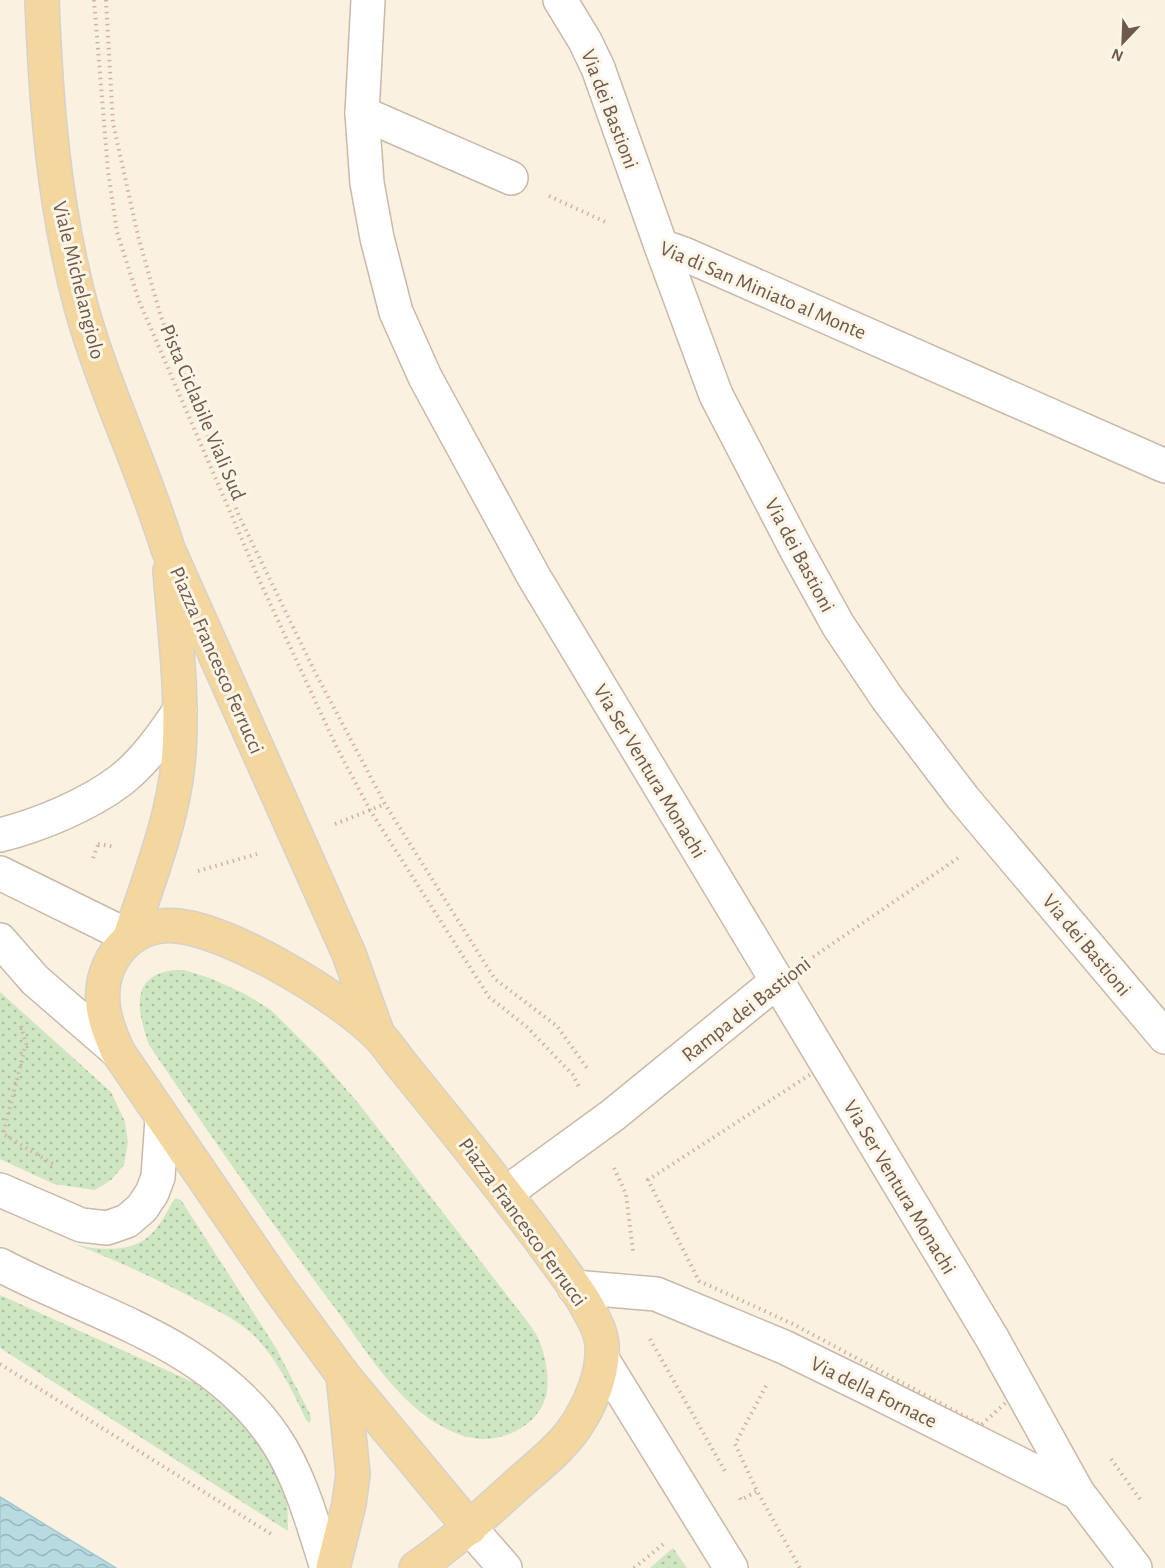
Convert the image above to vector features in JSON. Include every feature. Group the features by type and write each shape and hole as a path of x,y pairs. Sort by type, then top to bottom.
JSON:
{"main road":[{"name":"Viale Michelangiolo","path":"42,0 48,115 64,238 83,310 102,369 159,518 168,549"},
{"name":"Piazza Francesco Ferrucci","path":"130,937 165,826 178,764 180,710 168,549"},
{"name":"Piazza Francesco Ferrucci","path":"168,549 349,954 378,1035"},
{"name":"Piazza Francesco Ferrucci","path":"416,1568 470,1528 571,1433 582,1416 596,1385 602,1359 601,1336 595,1321 574,1287 506,1193 378,1035 340,1005 284,969 217,936 185,927 164,926 145,930 130,937 117,949 111,960 103,989 106,1024 118,1052 279,1288 343,1375 470,1528"},
{"path":"333,1568 349,1504 353,1474 343,1375"}],"street":[{"name":"Via Ser Ventura Monachi","path":"368,0 362,113 367,183 377,238 396,312 425,377 534,577 992,1338 1078,1493"},
{"name":"Via dei Bastioni","path":"560,0 585,41 598,68 716,395 816,588 887,698 943,772 1165,1037"},
{"path":"362,113 511,178"},
{"name":"Via di San Miniato al Monte","path":"661,246 684,254 1165,466"},
{"path":"0,835 33,825 72,808 121,780 155,746 180,710"},
{"path":"0,873 130,937"},
{"name":"Piazza Francesco Ferrucci","path":"0,940 35,980 118,1052"},
{"name":"Rampa dei Bastioni","path":"506,1193 613,1114 776,982"},
{"path":"0,1190 81,1225 107,1228 127,1221 152,1193 158,1177 162,1119"},
{"path":"0,1265 162,1342 198,1361 221,1378 244,1400 274,1438 300,1491 327,1568"},
{"name":"Via della Fornace","path":"574,1287 656,1294 688,1307 784,1347 1078,1493 1135,1568"},
{"path":"602,1359 731,1568"},
{"path":"470,1528 505,1568"}],"path":[{"name":"Pista Ciclabile Viali Sud","path":"94,0 108,171 117,232 139,301 267,596 337,748 370,810"},
{"path":"106,0 113,123 138,236 161,317 239,516 316,674 385,804 495,979 557,1026 587,1068"},
{"name":"Via di San Miniato al Monte","path":"511,178 661,246"},
{"path":"335,824 385,804"},
{"name":"Rampa dei Bastioni","path":"776,982 993,834"},
{"path":"93,858 98,844 121,849"},
{"path":"195,872 267,851"},
{"path":"26,1044 3,1134 63,1170"},
{"path":"648,1180 814,1072 872,1157 1012,1397 981,1425"},
{"path":"0,1364 279,1539"},
{"path":"735,1444 757,1491 800,1568"},
{"path":"741,1500 757,1491"},
{"path":"634,1568 668,1541"}],"green space":[{"path":"184,970 210,978 245,994 271,1010 319,1058 359,1104 537,1336 546,1362 547,1390 542,1406 529,1422 512,1433 483,1439 448,1430 405,1399 372,1360 262,1208 149,1045 140,1009 143,988 149,980 159,974"},
{"path":"0,992 111,1092 125,1122 128,1142 124,1165 111,1180 95,1190 54,1184 0,1159"},
{"path":"175,1198 181,1200 276,1348 309,1412 310,1423 306,1420 275,1361 244,1327 166,1284 74,1244 112,1249 132,1246 148,1237 156,1229"},
{"path":"0,1295 195,1383 230,1410 271,1456 287,1485 288,1531 0,1348"},
{"path":"673,1548 687,1568 650,1568"}],"water":[{"path":"0,1497 116,1568 0,1568"}]}
